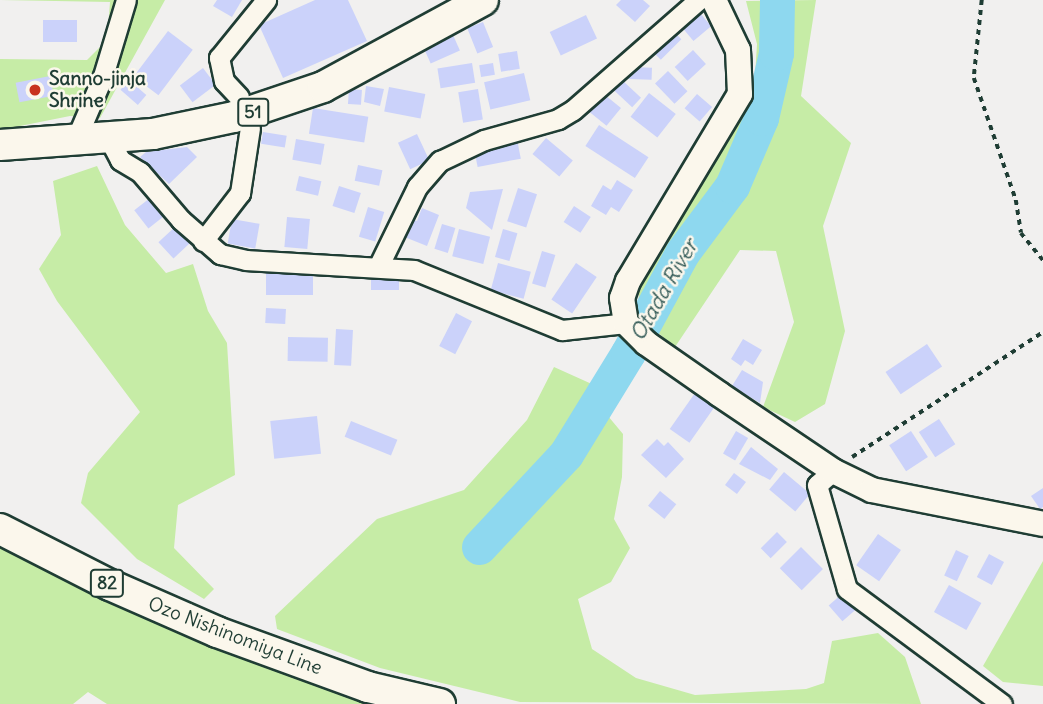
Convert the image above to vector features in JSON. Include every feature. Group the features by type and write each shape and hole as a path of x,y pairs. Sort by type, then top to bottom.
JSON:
{"main road":[{"name":"51","path":"0,145 193,128 284,102 323,87 483,0"},
{"name":"Ozo Nishinomiya Line","path":"0,529 110,585 216,632 368,687 440,704"}],"street":[{"path":"76,139 103,76 126,0"},
{"path":"239,97 224,82 219,58 267,0"},
{"path":"379,265 417,187 440,161 484,140 558,119 573,110 698,0"},
{"path":"714,0 738,50 740,94 628,281 622,298 626,323 646,343 832,471 872,490 910,501 1043,524"},
{"path":"203,242 240,193 250,128"},
{"path":"108,137 120,160 140,173 203,242 219,254 246,260 379,265 414,270 562,330 626,323"},
{"path":"832,471 817,485 847,589 1002,704"}],"path":[{"path":"982,0 974,78 1016,200 1021,233 1043,260"},
{"path":"832,471 1043,332"}],"green space":[{"path":"0,0 165,0 100,118 70,116 0,130 0,59 87,60 107,40 110,2"},
{"path":"816,0 801,96 851,143 823,226 845,331 825,404 795,422 763,407 794,322 776,251 740,250 675,347 638,316 639,290 754,94 757,44 746,1"},
{"path":"97,166 125,225 166,273 193,264 208,311 227,343 235,475 178,505 174,548 214,589 204,599 137,559 81,503 88,473 140,412 57,301 39,269 61,235 53,181"},
{"path":"554,367 594,385 608,416 623,434 622,477 614,519 630,548 611,582 578,599 592,649 636,678 695,695 806,689 824,683 832,641 878,633 905,657 921,704 520,702 380,668 277,629 275,616 377,519 464,490 527,420"},
{"path":"0,546 211,639 396,704 107,704 88,692 73,704 0,704"},
{"path":"1043,561 1043,686 1003,682 983,666"}],"building":[{"path":"217,0 242,0 232,17 213,6"},
{"path":"315,0 348,0 367,41 283,78 259,25"},
{"path":"621,0 643,0 650,6 635,22 616,5"},
{"path":"695,7 711,26 693,41 677,22"},
{"path":"586,15 597,39 561,55 550,32"},
{"path":"43,20 77,20 77,42 43,42"},
{"path":"483,22 493,47 477,53 467,28"},
{"path":"670,28 681,39 661,60 649,49"},
{"path":"168,31 193,50 158,95 134,77"},
{"path":"453,35 460,51 431,64 424,48"},
{"path":"693,50 706,64 688,81 675,67"},
{"path":"517,51 520,69 501,72 498,54"},
{"path":"472,63 475,83 441,88 437,68"},
{"path":"493,63 495,75 481,77 479,65"},
{"path":"629,67 652,68 652,80 629,79"},
{"path":"203,68 216,85 192,102 180,85"},
{"path":"668,71 687,91 675,104 655,84"},
{"path":"524,73 530,100 490,110 484,82"},
{"name":"Sanno-jinja Shrine","path":"50,76 54,96 19,102 16,83"},
{"path":"129,80 146,95 138,105 120,90"},
{"path":"622,80 641,98 632,107 613,90"},
{"path":"366,86 384,89 380,106 364,102"},
{"path":"389,87 425,94 421,119 384,112"},
{"path":"349,89 362,90 361,105 348,104"},
{"path":"478,89 483,120 463,123 458,92"},
{"path":"600,91 621,108 607,126 586,109"},
{"path":"649,93 676,114 657,138 631,117"},
{"path":"697,94 712,107 700,121 685,108"},
{"path":"313,108 368,117 364,142 309,134"},
{"path":"599,125 648,157 635,178 585,146"},
{"path":"263,132 287,136 285,148 261,144"},
{"path":"417,134 429,160 410,169 398,143"},
{"path":"546,138 573,160 559,177 533,154"},
{"path":"296,139 325,144 321,165 292,160"},
{"path":"517,139 521,159 478,167 474,147"},
{"path":"187,147 197,157 169,184 140,157 146,152"},
{"path":"358,165 382,170 379,186 355,181"},
{"path":"299,176 321,181 318,196 296,191"},
{"path":"617,180 633,190 619,212 611,207 606,215 591,206 603,185 611,190"},
{"path":"339,186 361,193 354,213 333,206"},
{"path":"518,188 537,194 526,227 507,221"},
{"path":"503,189 492,230 466,208 470,192"},
{"path":"150,198 164,216 148,228 134,210"},
{"path":"574,206 591,217 580,233 564,222"},
{"path":"368,207 384,212 375,242 359,237"},
{"path":"422,208 439,215 427,246 402,236 409,218 417,221"},
{"path":"287,217 310,219 307,249 284,247"},
{"path":"232,219 260,224 255,248 228,244"},
{"path":"442,224 455,228 448,253 434,249"},
{"path":"176,226 191,242 173,258 158,242"},
{"path":"459,229 490,237 483,264 452,256"},
{"path":"503,229 517,233 509,261 495,257"},
{"path":"542,251 555,255 545,288 532,284"},
{"path":"498,263 531,272 524,299 491,290"},
{"path":"576,263 597,277 572,313 551,299"},
{"path":"371,272 399,272 399,290 371,290"},
{"path":"266,273 313,273 313,295 266,295"},
{"path":"266,308 286,309 285,324 265,323"},
{"path":"456,313 472,321 455,354 439,346"},
{"path":"336,329 353,330 351,366 334,365"},
{"path":"288,337 328,338 328,362 288,361"},
{"path":"743,339 762,350 753,365 745,360 741,366 731,359"},
{"path":"927,344 942,366 901,394 886,372"},
{"path":"742,370 763,382 760,403 732,386"},
{"path":"695,393 715,407 689,443 670,429"},
{"path":"317,416 321,454 274,459 270,421"},
{"path":"939,419 955,444 935,457 919,432"},
{"path":"351,421 397,440 391,455 345,437"},
{"path":"736,431 748,438 735,461 723,454"},
{"path":"911,431 928,457 906,471 889,445"},
{"path":"657,439 664,446 668,442 684,459 666,478 641,455"},
{"path":"751,447 778,469 770,480 739,464"},
{"path":"784,472 810,494 795,511 769,490"},
{"path":"734,473 746,482 737,494 725,485"},
{"path":"1043,488 1043,507 1040,509 1031,496"},
{"path":"660,491 676,504 664,519 648,506"},
{"path":"777,532 787,542 771,558 761,548"},
{"path":"878,534 901,550 879,581 856,565"},
{"path":"801,547 823,569 802,590 780,568"},
{"path":"956,550 969,556 957,581 944,575"},
{"path":"989,554 1004,562 992,585 977,577"},
{"path":"949,585 981,603 966,630 934,612"},
{"path":"843,593 857,609 842,621 829,605"}],"waterway":[{"name":"Otada River","path":"479,547 566,454 628,353 682,253 732,186 761,118 776,53 777,0"}],"place":[{"name":"Sanno-jinja Shrine","path":"35,90"}]}
